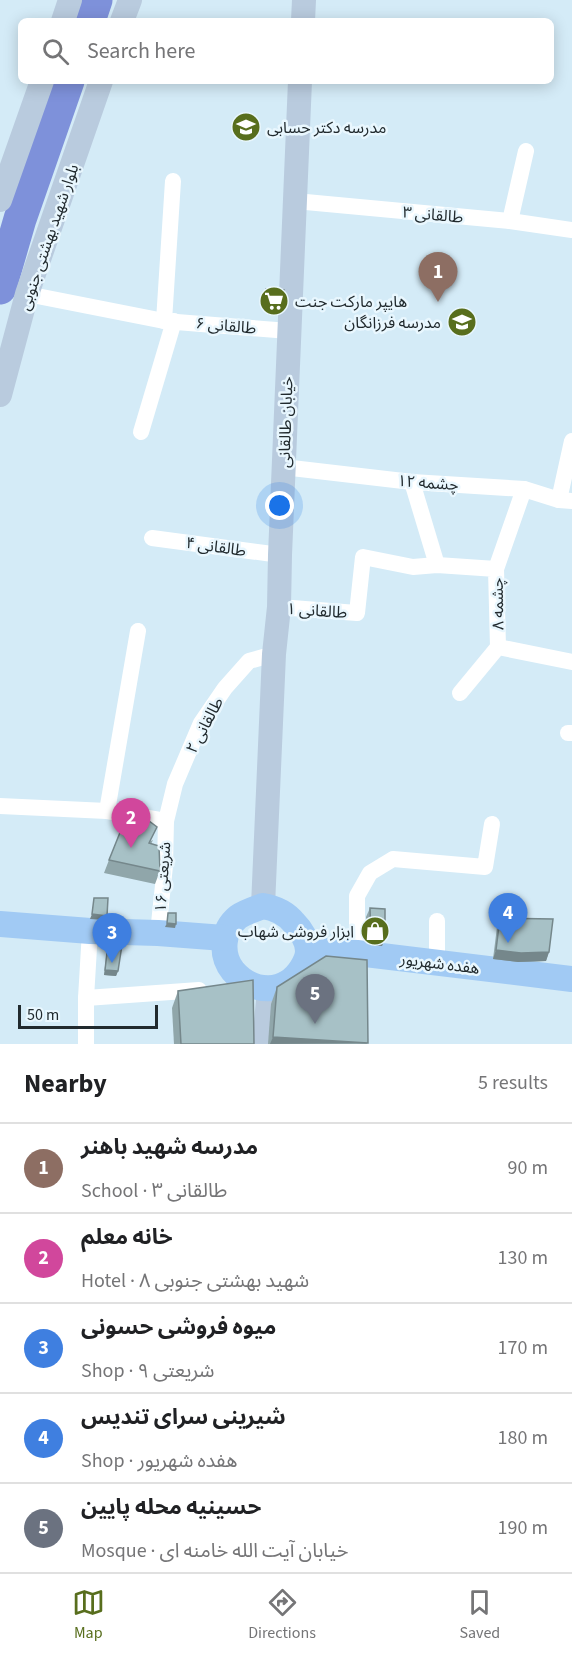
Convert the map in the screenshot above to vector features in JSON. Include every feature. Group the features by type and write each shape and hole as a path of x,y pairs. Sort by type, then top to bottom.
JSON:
{"main road":[{"path":"263,906 272,907 292,920 304,936 308,950 305,963 291,981 280,987 252,988 231,968 225,953 224,938 237,918 263,906"},
{"path":"0,924 224,938"},
{"name":"هفده شهریور","path":"308,950 357,953 572,978"}],"street":[{"path":"64,18 70,0"},
{"path":"123,18 130,0"},
{"path":"303,18 304,0"},
{"path":"0,200 41,84"},
{"name":"بلوار شهید بهشتی جنوبی","path":"0,395 27,294 100,84"},
{"name":"خیابان طالقانی","path":"263,906 274,654 279,607 300,84"},
{"path":"510,221 526,151"},
{"path":"141,432 169,321 173,181"},
{"name":"طالقانی ۳","path":"294,201 510,221 572,230"},
{"name":"طالقانی ۶","path":"27,294 169,321 289,331"},
{"path":"565,500 572,441"},
{"name":"چشمه ۱۲","path":"283,467 412,482 524,489 565,500"},
{"path":"412,482 437,565"},
{"path":"496,569 524,489"},
{"name":"طالقانی ۴","path":"152,538 280,555"},
{"name":"طالقانی ۱","path":"279,607 357,613 363,557 413,567"},
{"name":"چشمه ۸","path":"413,567 437,565 496,569 498,647 572,662"},
{"path":"107,811 138,631"},
{"path":"460,693 498,647"},
{"name":"طالقانی ۲","path":"166,821 175,784 201,723 225,688 249,661 274,654"},
{"path":"0,806 107,811 166,821"},
{"name":"شریعتی ۱۶","path":"158,933 165,866 166,821"},
{"path":"357,953 357,896 370,873 393,859 485,867 492,824"},
{"path":"437,921 437,962"},
{"path":"86,1044 90,931"},
{"path":"252,988 264,1044"},
{"path":"86,998 209,989"}],"building":[{"name":"هایپر مارکت جنت","path":"266,289 284,290 283,306 268,304"},
{"path":"127,815 145,818 157,827 149,843 159,846 160,871 109,860"},
{"path":"94,898 108,898 107,916 92,914"},
{"path":"370,908 385,909 385,937 371,935"},
{"path":"168,913 176,913 176,924 167,923"},
{"path":"500,918 553,919 549,952 521,953 496,950"},
{"path":"108,944 122,945 118,971 105,970"},
{"path":"326,956 367,960 368,1043 273,1037 277,987"},
{"path":"253,980 254,1044 181,1044 178,991"}],"waterway":[{"path":"90,18 96,0"},
{"path":"0,288 20,219 67,84"}],"place":[{"name":"مدرسه دکتر حسابی","path":"246,127"},
{"name":"هایپر مارکت جنت","path":"274,301"},
{"name":"مدرسه شهید باهنر","path":"438,302"},
{"name":"مدرسه فرزانگان","path":"462,322"},
{"name":"خانه معلم","path":"131,848"},
{"name":"ابزار فروشی شهاب","path":"375,931"},
{"name":"شیرینی سرای تندیس","path":"508,943"},
{"name":"میوه فروشی حسونی","path":"112,963"},
{"name":"حسینیه محله پایین","path":"315,1024"}]}
